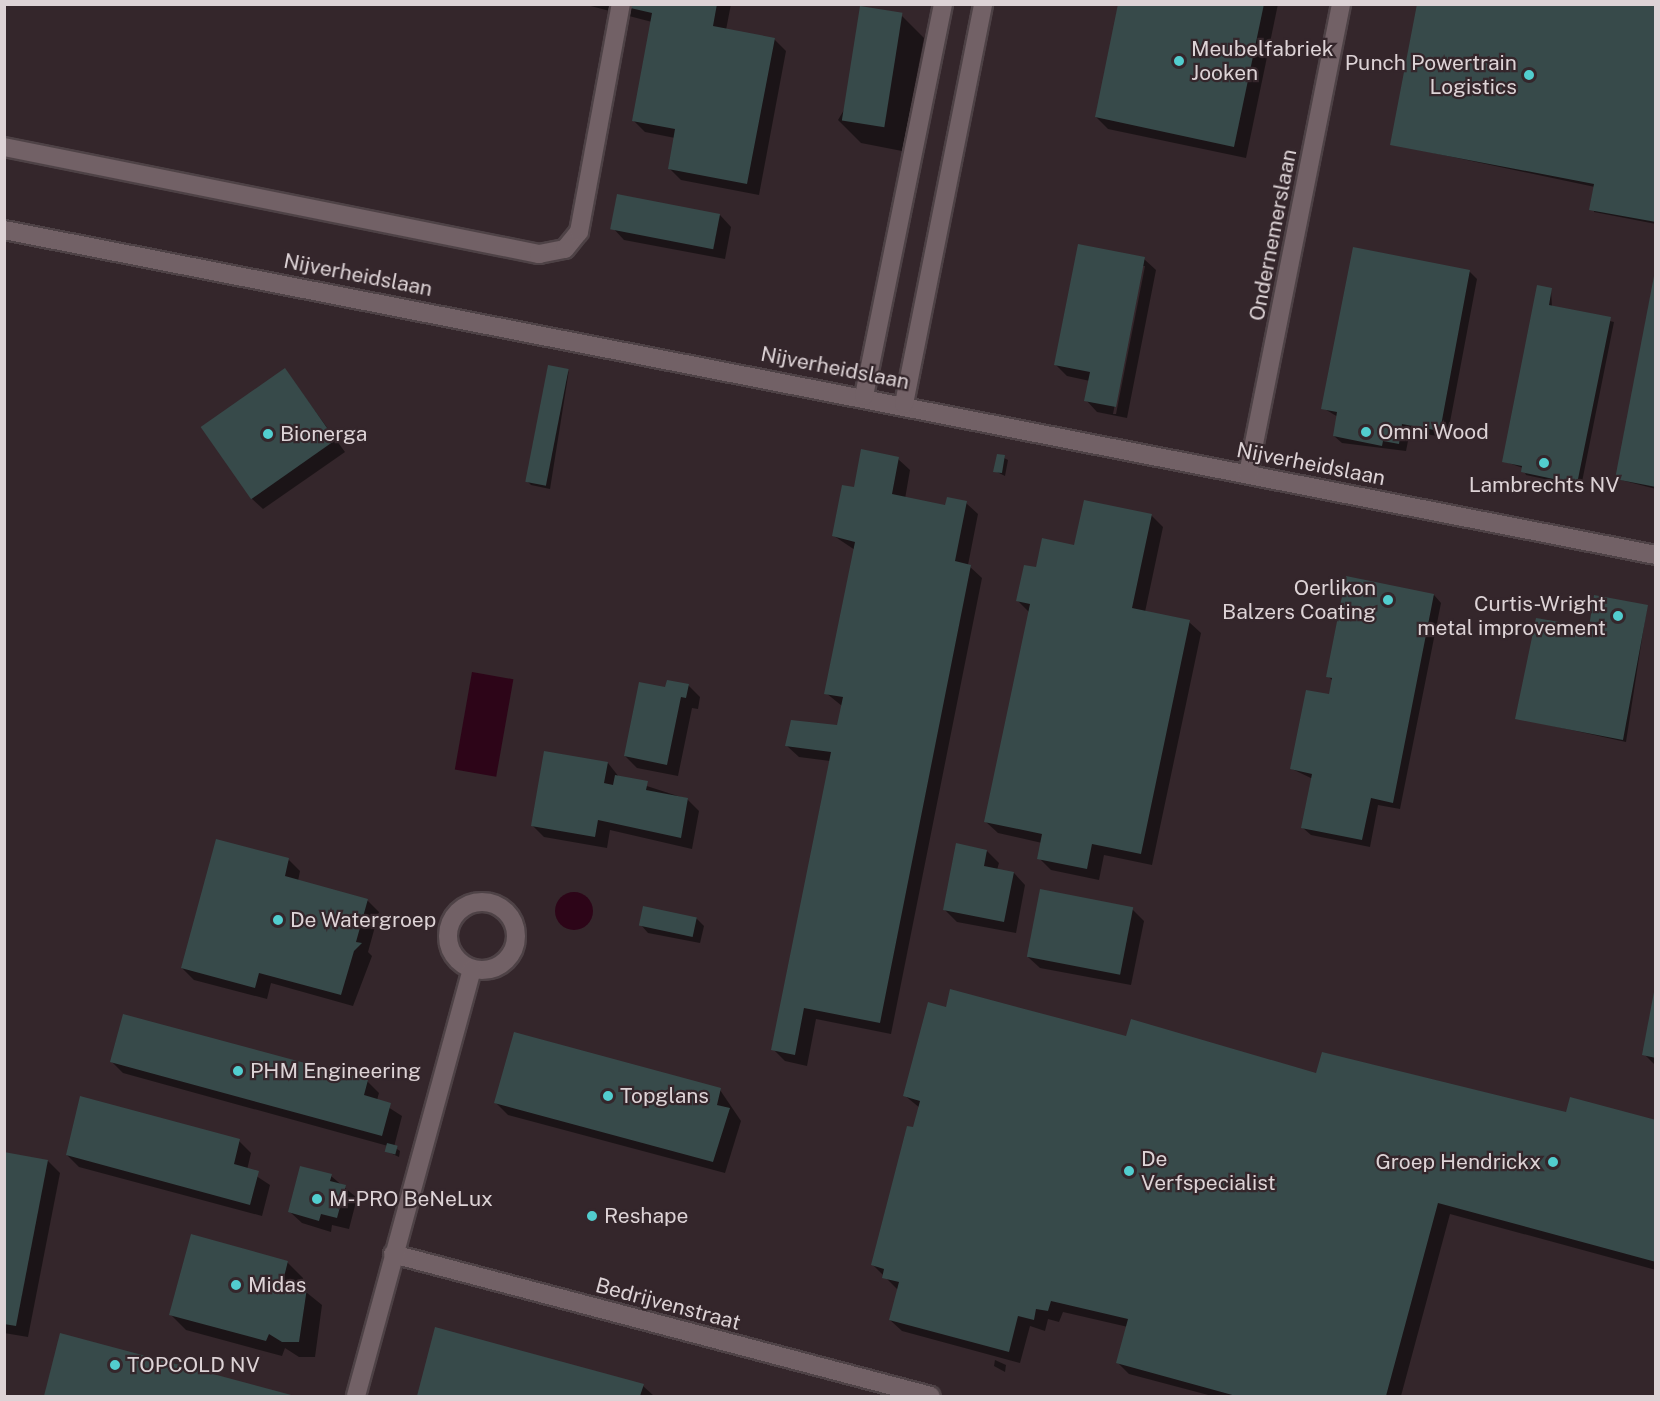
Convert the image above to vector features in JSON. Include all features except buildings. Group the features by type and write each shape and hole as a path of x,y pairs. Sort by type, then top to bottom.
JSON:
{"street":[{"path":"4,147 539,254 565,249 579,232 621,4"},
{"path":"864,396 943,4"},
{"path":"904,404 983,4"},
{"name":"Ondernemerslaan","path":"1248,474 1341,4"},
{"name":"Nijverheidslaan","path":"4,230 864,396 1656,555"},
{"path":"356,1396 472,969"},
{"name":"Bedrijvenstraat","path":"393,1254 931,1396"}],"shaded area":[{"path":"472,672 513,679 496,777 455,769"},
{"path":"574,892 588,897 593,911 588,925 574,930 560,925 555,911 560,897"}],"place":[{"name":"Meubelfabriek Jooken","path":"1179,61"},
{"name":"Punch Powertrain Logistics","path":"1529,75"},
{"name":"Omni Wood","path":"1366,432"},
{"name":"Bionerga","path":"268,434"},
{"name":"Lambrechts NV","path":"1544,463"},
{"name":"Oerlikon Balzers Coating","path":"1388,600"},
{"name":"Curtis-Wright metal improvement","path":"1618,616"},
{"name":"De Watergroep","path":"278,920"},
{"name":"PHM Engineering","path":"238,1071"},
{"name":"Topglans","path":"608,1096"},
{"name":"Groep Hendrickx","path":"1553,1162"},
{"name":"De Verfspecialist","path":"1129,1171"},
{"name":"M-PRO BeNeLux","path":"317,1199"},
{"name":"Reshape","path":"592,1216"},
{"name":"Midas","path":"236,1285"},
{"name":"TOPCOLD NV","path":"115,1365"}]}
